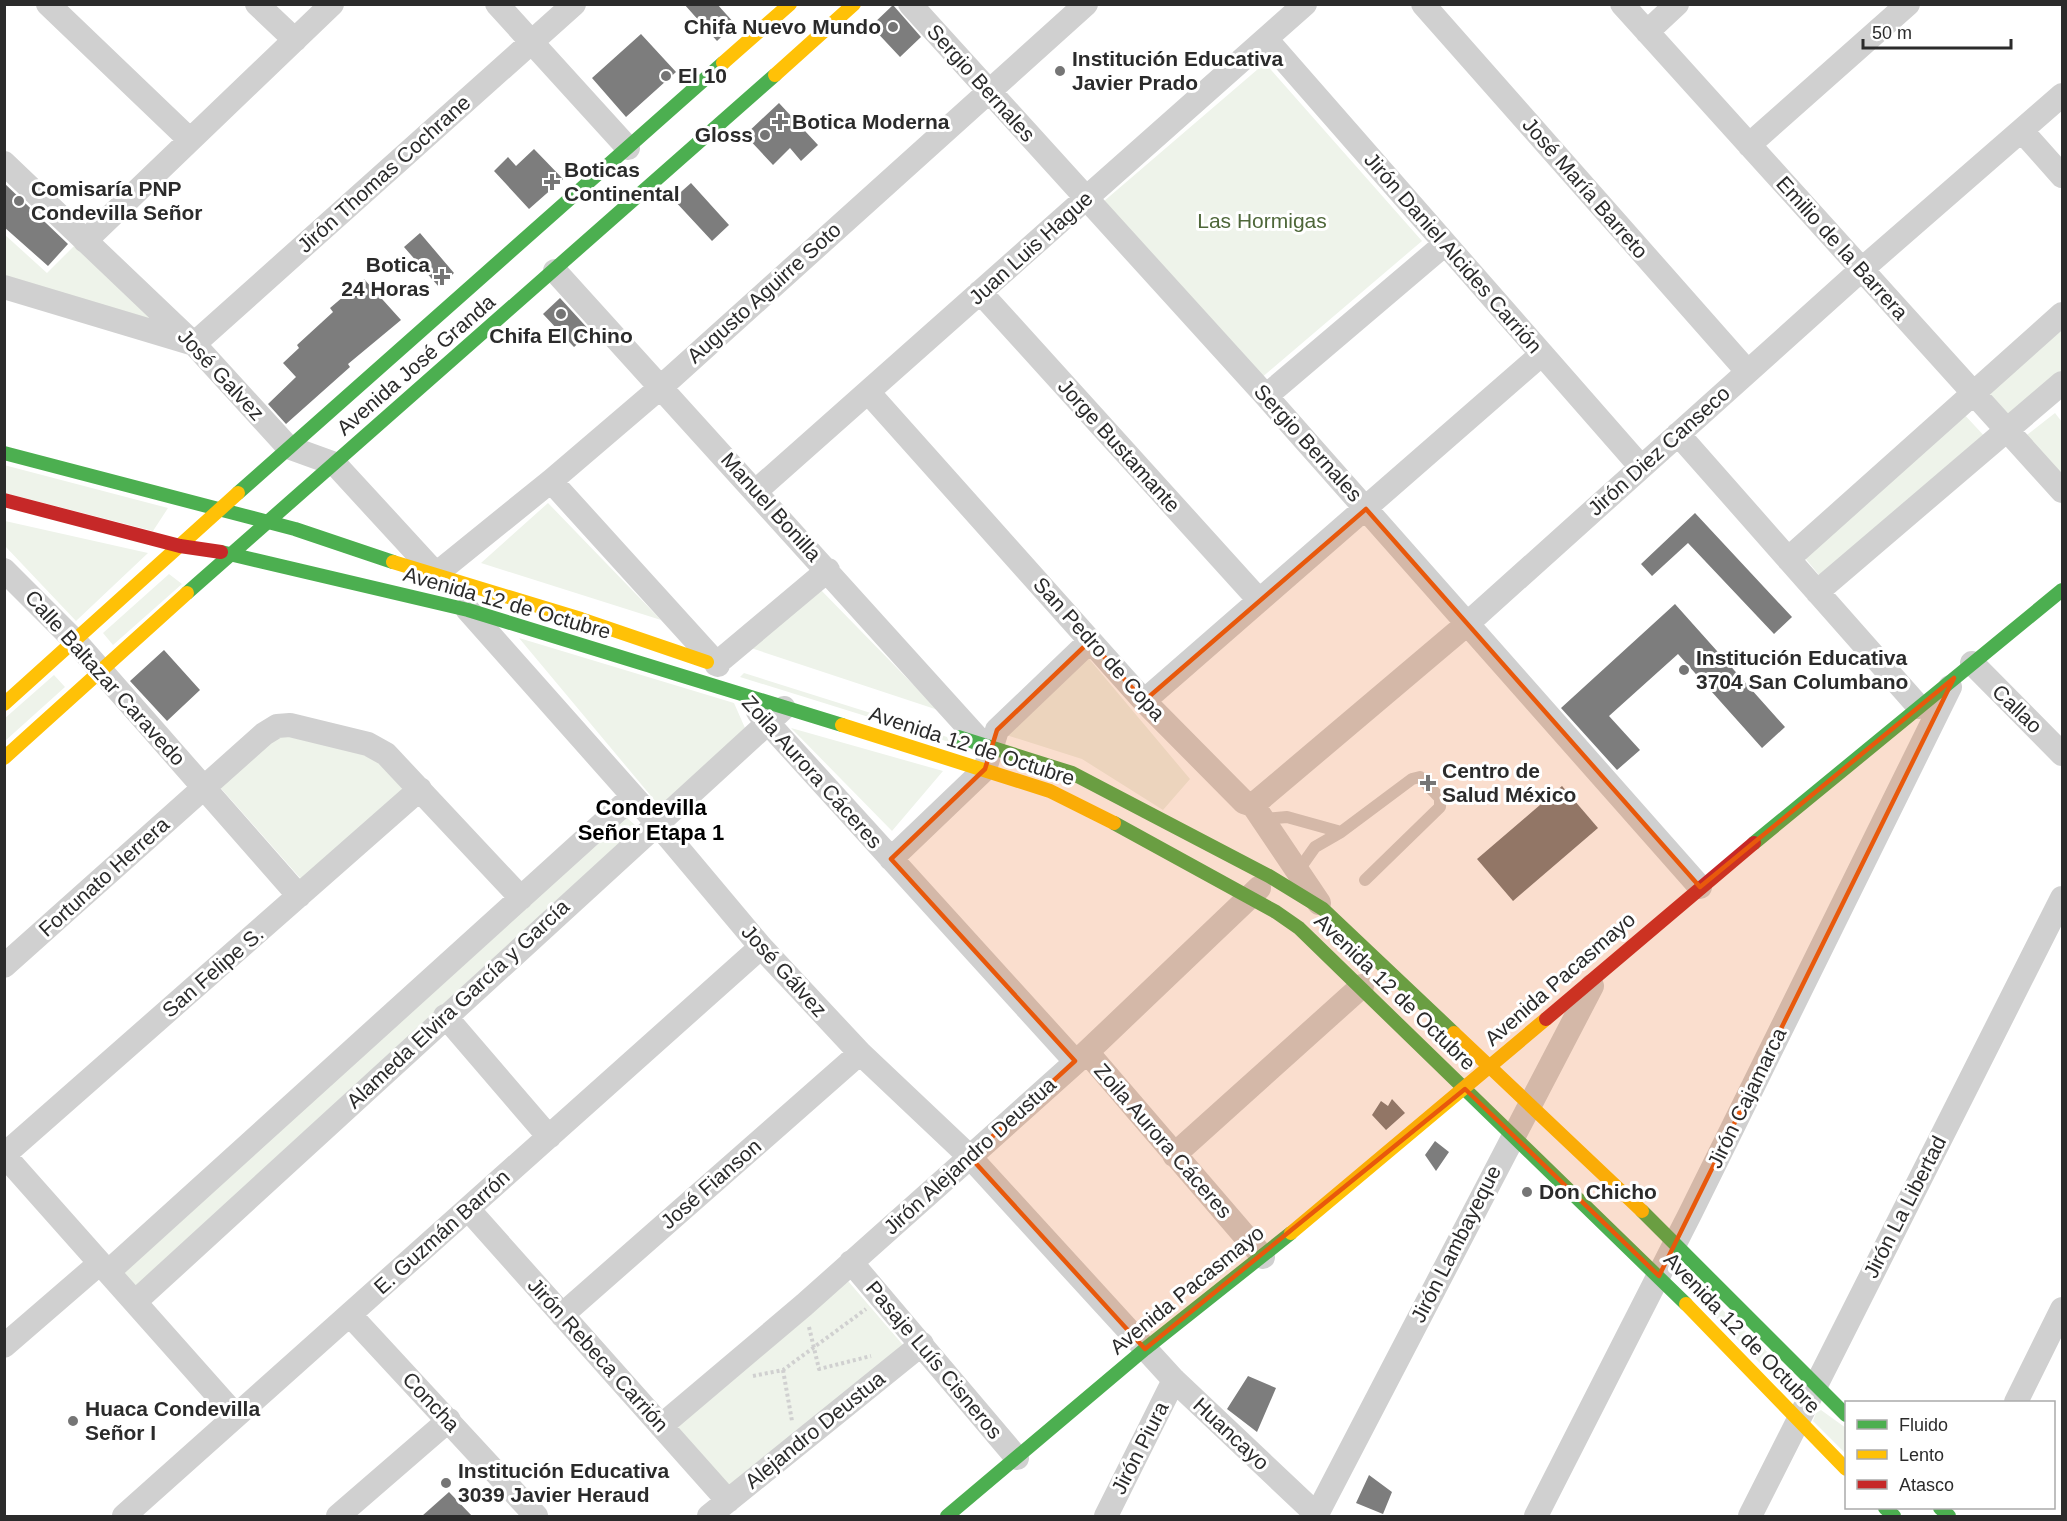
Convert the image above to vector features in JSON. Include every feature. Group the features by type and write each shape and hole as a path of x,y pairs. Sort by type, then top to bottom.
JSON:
{"main road":[{"name":"Avenida José Granda","path":"4,704 288,447 790,4"},
{"name":"Avenida José Granda","path":"4,758 854,4"},
{"name":"Avenida 12 de Octubre","path":"4,453 218,511 268,522 581,619 721,666"},
{"name":"Avenida 12 de Octubre","path":"4,500 180,546 233,554 468,610 743,696"},
{"name":"Avenida Pacasmayo","path":"947,1516 1145,1349 1263,1257 1465,1089 1700,887 2062,590"},
{"name":"Avenida 12 de Octubre","path":"776,716 987,753 1072,773 1269,876 1323,909 1675,1242 1845,1414"},
{"name":"Avenida 12 de Octubre","path":"940,731 987,753 1050,791 1089,809 1250,897 1299,928 1362,986 1513,1137 1659,1276 1845,1468"}],"street":[{"path":"48,4 190,140"},
{"path":"256,4 295,40"},
{"path":"85,241 332,4"},
{"path":"497,4 628,148"},
{"name":"Jirón Thomas Cochrane","path":"194,344 574,4"},
{"name":"Sergio Bernales","path":"910,4 1266,396 1700,887"},
{"name":"Augusto Aguirre Soto","path":"438,575 661,387 1086,4"},
{"name":"Juan Luis Hague","path":"756,491 1305,4"},
{"name":"José María Barreto","path":"1424,4 1747,371"},
{"name":"Emilio de la Barrera","path":"1622,4 2062,491"},
{"path":"1647,32 1677,4"},
{"path":"1749,145 1908,4"},
{"name":"Jirón Daniel Alcides Carrión","path":"1266,39 1641,467"},
{"name":"Jirón Diez Canseco","path":"1258,812 1860,270 2062,95"},
{"path":"2022,131 2062,176"},
{"name":"José Galvez","path":"4,163 194,344 288,447 335,464 438,575"},
{"path":"1266,396 1445,244"},
{"name":"Manuel Bonilla","path":"555,271 828,570 987,753"},
{"path":"4,287 194,344"},
{"name":"Jorge Bustamante","path":"980,292 1259,600"},
{"path":"1788,559 2062,314"},
{"path":"1144,701 1542,354"},
{"path":"1817,592 2061,387"},
{"name":"San Pedro de Copa","path":"868,392 1144,701 1244,802 1258,812 1323,909"},
{"path":"1678,434 1918,707"},
{"name":"Zoila Aurora Cáceres","path":"551,481 721,666 743,696 776,716 891,859 1174,1155 1263,1257"},
{"name":"Calle Baltazar Caravedo","path":"4,570 75,641 300,896"},
{"path":"721,666 828,570"},
{"name":"José Gálvez","path":"438,575 656,822 761,947 860,1053 970,1157 1145,1349"},
{"path":"891,859 987,753 997,730 1090,641"},
{"name":"Callao","path":"1963,671 2062,754"},
{"name":"Jirón Cajamarca","path":"1536,1516 1963,671"},
{"name":"Alameda Elvira García y García","path":"135,1302 656,822 776,716"},
{"path":"204,788 264,734 277,726 291,725 368,744 386,754 521,898"},
{"name":"Fortunato Herrera","path":"4,966 204,788"},
{"name":"San Felipe S.","path":"4,1155 420,789"},
{"name":"Alameda Elvira García y García","path":"4,1346 104,1268 632,797"},
{"name":"Jirón Alejandro Deustua","path":"661,1426 804,1305 970,1157 1081,1056 1250,897 1269,876"},
{"name":"Jirón La Libertad","path":"1750,1516 2062,898"},
{"name":"E. Guzmán Barrón","path":"124,1516 761,947"},
{"name":"Jirón Lambayeque","path":"1317,1516 1599,973"},
{"path":"1174,1155 1362,986"},
{"path":"445,1016 549,1137"},
{"name":"José Fianson","path":"562,1315 860,1053"},
{"path":"4,1155 236,1416"},
{"name":"Jirón Rebeca Carrión","path":"468,1209 728,1501"},
{"name":"Pasaje Luís Cisneros","path":"851,1262 1017,1458"},
{"path":"2016,1401 2062,1310"},
{"name":"Concha","path":"350,1315 536,1516"},
{"name":"Alejandro Deustua","path":"709,1516 922,1344"},
{"name":"Huancayo","path":"1145,1349 1174,1380 1317,1516"},
{"name":"Jirón Piura","path":"1106,1516 1174,1380"},
{"path":"338,1516 449,1420"}],"lane":[{"path":"1298,872 1315,847 1341,832 1412,779 1420,777 1427,781 1440,798 1440,807 1436,814 1365,880"},
{"path":"1258,812 1287,817 1341,832"}],"path":[{"path":"804,1305 819,1369"},
{"path":"795,1446 783,1370 814,1350 870,1307"}],"highlighted area":[{"path":"1366,509 1700,887 1954,678 1659,1276 1465,1089 1145,1349 970,1157 1075,1061 891,859 985,769 997,730 1090,641 1144,701"}],"green space":[{"name":"Las Hormigas","path":"1265,63 1422,241 1260,379 1103,202"},
{"path":"4,234 47,273 76,244 160,323 5,280"},
{"path":"2062,321 2062,373 2008,420 1982,394"},
{"path":"1962,412 1987,439 1819,575 1805,558"},
{"path":"2055,413 2062,422 2062,483 2023,438"},
{"path":"4,465 168,508 153,531 5,493"},
{"path":"548,503 661,620 481,563"},
{"path":"5,521 148,553 76,621 5,546"},
{"path":"169,574 182,584 113,645 103,633"},
{"path":"818,587 938,710 745,646"},
{"path":"519,638 734,703 745,728 661,808"},
{"path":"1085,654 1190,779 1163,810 1082,759 1000,733"},
{"path":"744,673 947,737 949,742 740,677"},
{"path":"54,675 65,687 5,741 4,719"},
{"path":"791,728 943,771 892,831"},
{"path":"279,734 376,755 404,789 301,879 218,785"},
{"path":"623,814 637,827 133,1293 118,1273"},
{"path":"1680,1270 1790,1373 1782,1386 1675,1275"},
{"path":"842,1274 903,1345 725,1492 669,1428"},
{"path":"1821,1410 1845,1427 1845,1453 1813,1421 1816,1413"}],"building":[{"path":"684,4 717,4 735,24 717,41"},
{"path":"893,5 921,37 900,57 871,26"},
{"path":"641,34 676,72 626,117 592,78"},
{"path":"779,103 818,145 801,161 790,148 773,165 745,135"},
{"path":"534,149 563,179 529,209 494,171 508,157 516,166"},
{"name":"Comisaría PNP Condevilla Señor","path":"4,183 68,244 48,266 4,227"},
{"path":"691,183 729,225 712,241 673,199"},
{"path":"420,233 454,273 439,287 404,247"},
{"path":"364,279 401,320 348,364 350,367 286,424 268,404 296,377 283,363 299,348 297,345 333,312 330,308"},
{"path":"560,298 591,332 574,347 543,314"},
{"path":"1695,513 1792,617 1774,634 1688,543 1652,576 1641,564"},
{"path":"1675,604 1785,727 1762,748 1678,654 1609,716 1640,750 1617,770 1561,708"},
{"path":"164,650 200,690 167,721 130,681"},
{"path":"1562,786 1598,828 1513,901 1477,859"},
{"path":"1392,1099 1405,1113 1386,1130 1372,1115 1381,1101 1388,1106"},
{"path":"1435,1141 1449,1152 1436,1171 1425,1155"},
{"path":"1248,1376 1276,1388 1257,1432 1227,1409"},
{"path":"1369,1475 1392,1492 1383,1514 1356,1503"},
{"path":"449,1492 472,1516 422,1516"}],"traffic: fast":[{"path":"238,493 723,63"},
{"path":"187,593 775,75"},
{"path":"4,453 295,529 393,562"},
{"path":"221,552 468,610 842,725"},
{"path":"1754,843 2062,590"},
{"path":"958,737 1072,773 1269,876 1323,909 1454,1033"},
{"path":"1114,823 1276,912 1299,928 1686,1304"},
{"path":"1642,1211 1845,1414"},
{"path":"947,1516 1145,1349 1291,1233"},
{"path":"1886,1509 1894,1516"},
{"path":"1941,1509 1949,1516"}],"traffic: slow":[{"path":"723,63 790,4"},
{"path":"775,75 854,4"},
{"path":"4,704 238,493"},
{"path":"393,562 581,619 707,662"},
{"path":"4,758 187,593"},
{"path":"842,725 1050,791 1114,823"},
{"path":"1291,1233 1546,1019"},
{"path":"1454,1033 1642,1211"},
{"path":"1686,1304 1845,1468"}],"traffic: jam":[{"path":"4,500 180,546 221,552"},
{"path":"1546,1019 1754,843"}],"place":[{"name":"Chifa Nuevo Mundo","path":"893,27"},
{"name":"Institución Educativa Javier Prado","path":"1060,71"},
{"name":"El 10","path":"666,76"},
{"name":"Botica Moderna","path":"780,122"},
{"name":"Gloss","path":"765,135"},
{"name":"Boticas Continental","path":"552,182"},
{"name":"Comisaría PNP Condevilla Señor","path":"19,201"},
{"name":"Botica 24 Horas","path":"442,277"},
{"name":"Chifa El Chino","path":"561,314"},
{"name":"Institución Educativa 3704 San Columbano","path":"1684,670"},
{"name":"Centro de Salud México","path":"1428,783"},
{"name":"Don Chicho","path":"1527,1192"},
{"name":"Huaca Condevilla Señor I","path":"73,1421"},
{"name":"Institución Educativa 3039 Javier Heraud","path":"446,1483"}],"district":[{"name":"Condevilla Señor Etapa 1","path":"651,820"}]}
